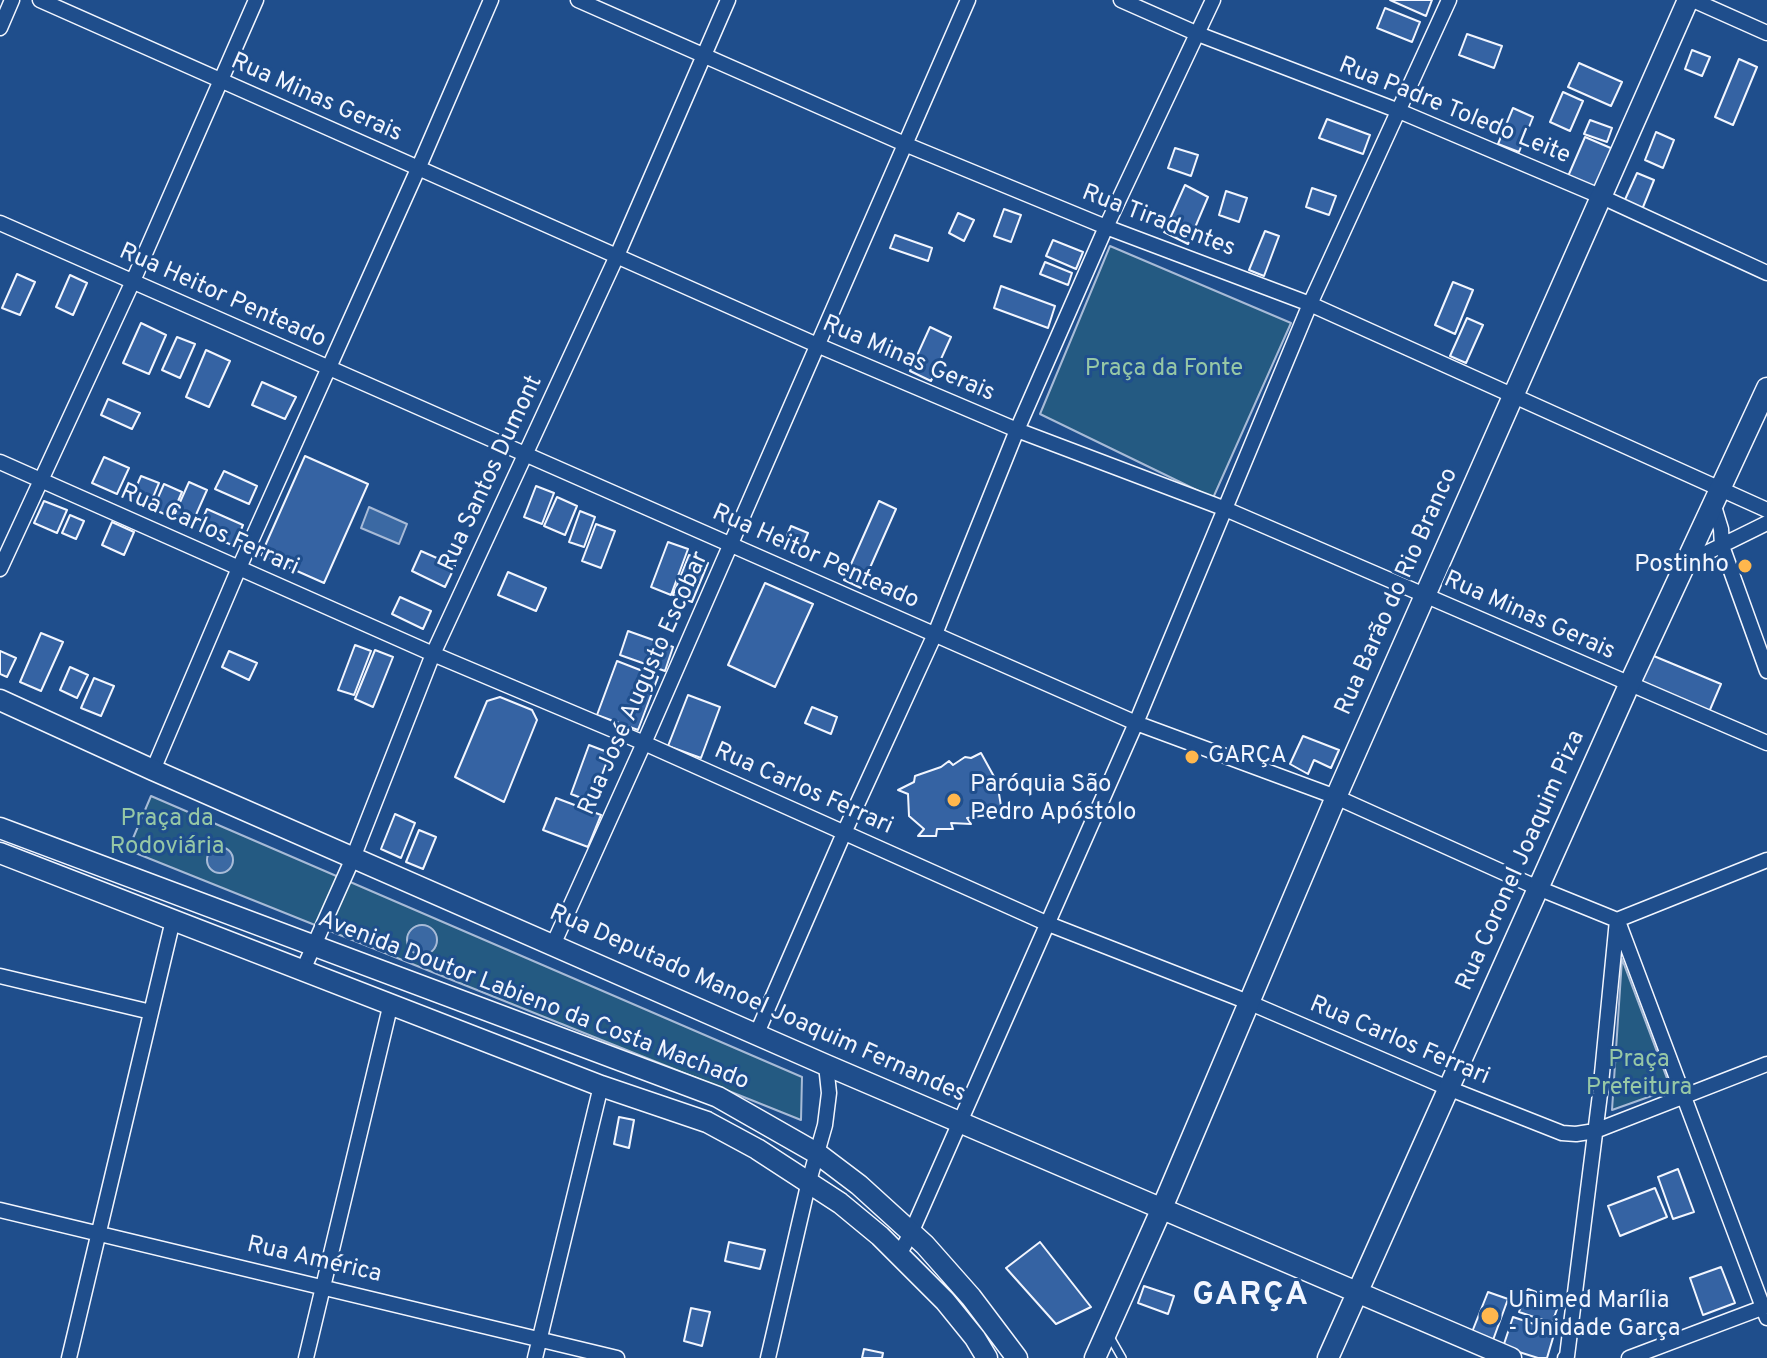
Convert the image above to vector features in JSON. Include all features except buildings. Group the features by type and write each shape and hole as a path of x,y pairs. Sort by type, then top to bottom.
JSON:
{"main road":[{"name":"Rua Barão do Rio Branco","path":"1095,1358 1336,797 1691,0"},
{"name":"Rua Coronel Joaquim Piza","path":"1328,1358 1629,685 1767,388"},
{"name":"Rua Deputado Manoel Joaquim Fernandes","path":"0,700 826,1065 1503,1355"},
{"name":"Avenida Doutor Labieno da Costa Machado","path":"0,828 718,1097 818,1154 859,1185 911,1233 971,1297 1017,1358"},
{"name":"Avenida Doutor Labieno da Costa Machado","path":"0,853 601,1086 707,1122 809,1181 840,1203 945,1301 987,1358"}],"street":[{"path":"0,28 12,0"},
{"name":"Rua Minas Gerais","path":"40,0 817,345 1017,430 1223,508 1767,743"},
{"path":"0,569 133,281 256,0"},
{"path":"153,770 239,568 491,0"},
{"name":"Rua Tiradentes","path":"578,0 907,145 1106,227 1310,304 1513,396 1716,496 1767,510"},
{"name":"Rua Santos Dumont","path":"303,970 353,858 433,654 616,258 728,0"},
{"name":"Rua José Augusto Escobar","path":"553,945 907,145 968,0"},
{"name":"Rua Padre Toledo Leite","path":"1121,0 1198,34 1399,111 1602,197 1767,273"},
{"path":"757,1033 935,634 1017,430 1106,227 1213,0"},
{"path":"899,1255 1136,723 1310,304 1449,0"},
{"path":"1691,0 1767,33"},
{"name":"Rua Heitor Penteado","path":"0,223 1136,723 1336,797 1617,920"},
{"name":"Rua Carlos Ferrari","path":"0,462 433,654 644,743 1046,923 1248,1002 1562,1133 1595,1131"},
{"path":"1716,496 1722,546 1767,671"},
{"path":"1686,563 1767,523"},
{"path":"1617,920 1767,860"},
{"path":"69,1358 173,920"},
{"path":"1617,920 1766,1310 1629,1358"},
{"path":"1567,1357 1617,920"},
{"path":"0,976 151,1012"},
{"path":"306,1358 391,1003"},
{"path":"1595,1131 1767,1064"},
{"path":"768,1358 818,1154 829,1093 826,1065"},
{"path":"535,1358 601,1086"},
{"name":"Rua América","path":"0,1210 617,1358"}],"lane":[{"path":"1107,1332 1122,1358"}],"green space":[{"name":"Praça da Fonte","path":"1110,246 1291,323 1213,498 1040,414"},
{"name":"Praça da Rodoviária","path":"151,796 802,1077 801,1120 128,850"},
{"name":"Praça Prefeitura","path":"1622,959 1671,1089 1612,1110"}],"shaded area":[{"path":"369,507 407,524 399,544 361,528"},
{"path":"220,847 229,851 233,860 229,869 220,873 211,869 207,860 211,851"},
{"path":"422,925 433,929 437,940 433,951 422,955 411,951 407,940 411,929"}],"place":[{"name":"Postinho","path":"1745,566"},
{"name":"GARÇA","path":"1192,757"},
{"name":"Paróquia São Pedro Apóstolo","path":"954,800"},
{"name":"Unimed Marília - Unidade Garça","path":"1490,1316"}],"district":[{"name":"GARÇA","path":"1251,1298"}]}
